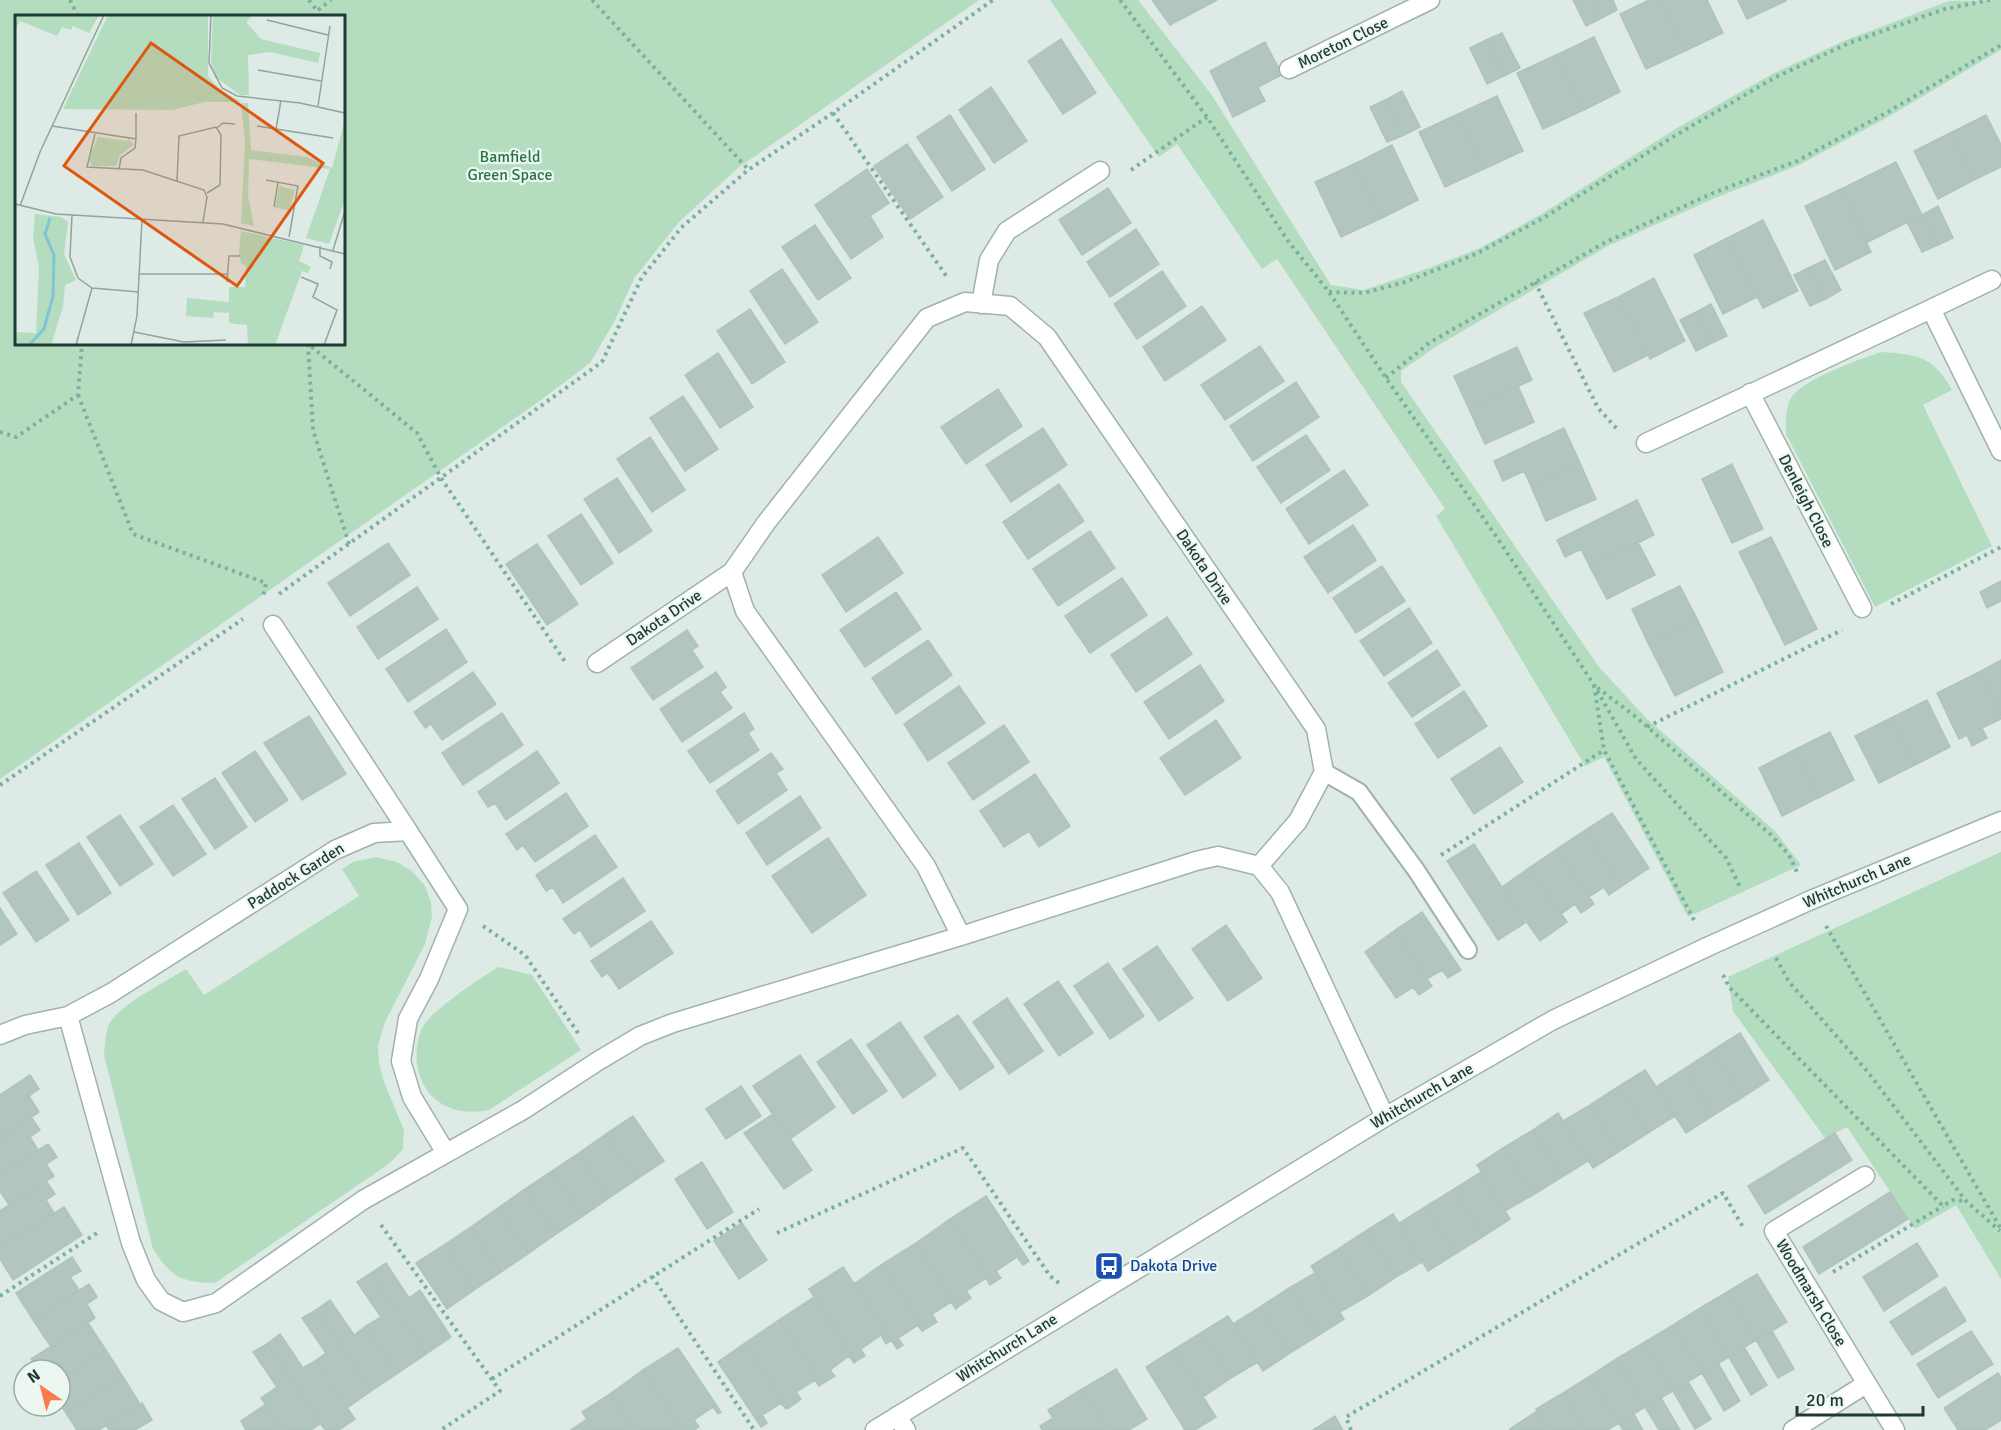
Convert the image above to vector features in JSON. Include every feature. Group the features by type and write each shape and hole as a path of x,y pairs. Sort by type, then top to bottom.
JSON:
{"street":[{"name":"Moreton Close","path":"1289,69 1430,0"},
{"path":"973,303 989,260 1007,231 1100,171"},
{"path":"1646,443 1992,280"},
{"name":"Dakota Drive","path":"597,663 732,572 766,523 927,318 973,303 1010,306 1047,337 1316,729 1324,772"},
{"path":"1931,309 2001,451"},
{"name":"Denleigh Close","path":"1750,393 1862,608"},
{"path":"732,572 746,611 926,866 961,936"},
{"path":"273,625 458,909 429,979 408,1019 401,1061 412,1097 446,1153"},
{"path":"1259,866 1298,821 1324,772"},
{"name":"Whitchurch Lane","path":"874,1430 901,1423 1084,1301 1385,1117 1553,1020 1811,900 2001,821"},
{"name":"Paddock Garden","path":"0,1035 25,1024 68,1016 111,993 335,850 374,832 408,831"},
{"path":"68,1016 131,1242 146,1280 161,1301 183,1312 216,1303 363,1200 523,1110 640,1036 673,1023 1218,856 1259,866 1280,892 1385,1117"},
{"name":"Woodmarsh Close","path":"1865,1176 1774,1231 1895,1430"},
{"path":"1792,1430 1866,1384"}],"lane":[{"path":"1324,772 1359,792 1416,870 1468,950"}],"path":[{"path":"70,0 78,15"},
{"path":"309,0 317,14 331,0"},
{"path":"592,0 748,170"},
{"path":"271,600 602,362 642,277 682,227 748,170 993,0"},
{"path":"1120,0 1207,117 1288,241 1329,292 1500,542 1594,685 1636,759 1726,858 1741,889"},
{"path":"1329,292 1364,293 1405,282 1476,254 1545,217 1671,138 1774,78 1850,44 1945,9 1990,0"},
{"path":"1386,378 1429,343 1606,242 1713,193 1797,161 1886,113 2001,45"},
{"path":"833,113 973,303"},
{"path":"1100,171 1114,182 1207,117"},
{"path":"1535,282 1598,408 1629,443 1646,443"},
{"path":"82,345 78,395 133,534 266,583 261,606"},
{"path":"308,345 313,430 349,544"},
{"path":"309,345 417,434 441,478 575,677 597,663"},
{"path":"0,432 16,437 78,395"},
{"path":"1887,606 2001,547"},
{"path":"0,785 252,613"},
{"path":"1647,727 1848,627"},
{"path":"1594,685 1647,727 1770,834 1789,855 1811,900 2001,1230"},
{"path":"1594,685 1604,750 1730,987 1943,1206"},
{"path":"1416,870 1604,750"},
{"path":"458,909 525,955 598,1061"},
{"path":"1776,958 1788,982 1867,1071 1966,1201 2001,1230"},
{"path":"777,1233 963,1148 1050,1276 1084,1301"},
{"path":"1351,1430 1346,1417 1723,1193 1746,1232 1774,1231"},
{"path":"363,1200 500,1391 441,1430"},
{"path":"1807,1287 1953,1200 1966,1201"},
{"path":"492,1379 759,1209"},
{"path":"0,1296 125,1215"},
{"path":"652,1276 754,1430"}],"green space":[{"name":"Bamfield Green Space","path":"0,0 979,0 738,168 679,222 635,277 614,322 590,363 541,400 0,779"},
{"path":"1050,0 1138,0 1211,94 1331,285 1364,290 1480,248 1540,215 1677,128 1772,74 1846,40 1949,1 2001,0 2001,50 1888,117 1799,165 1715,198 1608,246 1437,346 1401,371 1401,382 1599,667 1647,719 1775,831 1801,865 1688,917 1604,757 1585,766 1436,516 1445,509 1277,259 1262,269 1177,144 1159,157"},
{"path":"1882,352 1906,354 1924,359 1938,370 1952,390 1923,405 1992,546 1875,607 1786,434 1786,420 1791,398 1797,391 1819,377 1847,364"},
{"path":"2001,852 2001,1279 1956,1205 1915,1229 1847,1127 1825,1138 1733,1011 1728,977"},
{"path":"376,857 397,862 412,871 425,886 431,903 432,917 425,944 385,1022 378,1045 379,1063 384,1082 404,1130 403,1149 390,1163 215,1283 178,1277 153,1249 104,1055 108,1027 120,1011 130,1003 186,969 204,995 359,896 342,869 353,862"},
{"path":"498,967 532,975 581,1050 489,1110 476,1112 452,1109 433,1097 420,1077 417,1055 420,1032 427,1021 445,1004"}],"building":[{"path":"1152,0 1217,0 1170,25"},
{"path":"1573,0 1593,0 1602,18 1586,26"},
{"path":"1593,0 1613,0 1617,10 1602,18"},
{"path":"1649,0 1660,0 1685,51 1646,69 1620,14"},
{"path":"1660,0 1707,0 1723,33 1685,51"},
{"path":"1738,0 1786,0 1786,1 1747,19"},
{"path":"1502,33 1520,68 1504,76 1486,40"},
{"path":"1594,37 1620,92 1582,111 1556,55"},
{"path":"1061,39 1096,93 1063,114 1028,61"},
{"path":"1486,40 1504,76 1487,84 1470,48"},
{"path":"1265,42 1282,75 1258,87 1265,101 1233,117 1210,71"},
{"path":"1556,55 1582,111 1543,129 1517,73"},
{"path":"991,87 1027,141 994,163 959,110"},
{"path":"1402,91 1420,127 1404,135 1387,99"},
{"path":"1497,96 1523,151 1484,169 1458,114"},
{"path":"1387,99 1404,135 1387,142 1370,107"},
{"path":"1458,114 1484,169 1445,187 1419,132"},
{"path":"950,115 985,169 952,191 917,137"},
{"path":"1986,115 2001,145 2001,167 1974,180 1950,133"},
{"path":"1950,133 1974,180 1938,199 1914,151"},
{"path":"907,144 943,197 910,219 874,166"},
{"path":"1392,145 1418,200 1380,219 1354,164"},
{"path":"1896,162 1922,215 1868,242 1841,189"},
{"path":"1354,164 1380,219 1341,237 1315,182"},
{"path":"867,169 889,203 870,216 883,237 851,259 815,205"},
{"path":"1108,188 1131,223 1082,255 1059,220"},
{"path":"1841,189 1871,252 1835,270 1805,206"},
{"path":"1938,206 1953,238 1938,245 1922,215"},
{"path":"1922,215 1938,245 1922,252 1907,222"},
{"path":"1763,220 1798,291 1763,308 1727,238"},
{"path":"815,225 851,278 818,300 782,247"},
{"path":"1136,229 1159,264 1110,297 1087,262"},
{"path":"1727,238 1757,297 1723,314 1694,255"},
{"path":"1825,260 1841,290 1826,299 1810,267"},
{"path":"1810,267 1826,299 1810,306 1794,275"},
{"path":"782,269 818,322 785,344 750,291"},
{"path":"1162,271 1186,306 1137,339 1114,304"},
{"path":"1654,278 1685,341 1650,359 1618,297"},
{"path":"1618,297 1648,355 1614,372 1584,313"},
{"path":"1711,304 1727,336 1712,343 1696,312"},
{"path":"1202,306 1226,340 1165,381 1143,347"},
{"path":"750,309 785,362 752,384 717,331"},
{"path":"1696,312 1712,343 1696,351 1680,320"},
{"path":"1260,346 1284,381 1225,420 1201,385"},
{"path":"1517,347 1532,380 1469,409 1454,376"},
{"path":"718,353 753,407 720,428 685,375"},
{"path":"1296,382 1319,417 1253,461 1230,426"},
{"path":"1518,386 1534,422 1485,444 1469,409"},
{"path":"998,389 1022,426 966,464 941,427"},
{"path":"683,396 718,449 685,471 650,418"},
{"path":"1043,428 1067,465 1011,502 986,465"},
{"path":"1564,428 1580,463 1531,486 1524,471 1503,481 1494,461"},
{"path":"1306,435 1330,470 1281,503 1257,467"},
{"path":"650,437 685,490 652,512 617,459"},
{"path":"1580,463 1596,499 1546,521 1531,486"},
{"path":"1732,464 1763,529 1732,543 1702,479"},
{"path":"1344,470 1368,505 1309,544 1286,509"},
{"path":"617,478 652,531 619,553 584,499"},
{"path":"1059,484 1084,521 1028,559 1003,522"},
{"path":"1637,500 1654,535 1590,567 1581,549 1565,557 1557,540"},
{"path":"581,514 613,563 581,585 548,536"},
{"path":"1353,525 1376,560 1328,593 1304,557"},
{"path":"1090,531 1115,568 1058,606 1033,569"},
{"path":"878,537 903,573 846,612 822,575"},
{"path":"1771,537 1817,629 1785,645 1739,552"},
{"path":"1638,542 1655,575 1607,599 1590,567"},
{"path":"388,543 410,575 350,616 328,583"},
{"path":"537,544 578,604 547,625 506,564"},
{"path":"1382,566 1405,601 1356,633 1333,598"},
{"path":"1122,578 1147,615 1090,653 1065,616"},
{"path":"2001,581 2001,601 1987,608 1980,592"},
{"path":"1680,586 1697,619 1648,643 1632,609"},
{"path":"417,587 438,619 378,659 357,627"},
{"path":"896,592 921,629 865,667 840,630"},
{"path":"1409,608 1432,643 1384,676 1360,641"},
{"path":"1167,617 1192,654 1136,692 1111,655"},
{"path":"1697,619 1723,672 1675,696 1648,643"},
{"path":"446,629 467,662 408,702 386,669"},
{"path":"687,630 698,646 692,650 703,667 653,700 631,668"},
{"path":"928,640 952,675 896,714 872,678"},
{"path":"1437,650 1460,685 1412,717 1388,683"},
{"path":"2001,660 2001,716 1979,672"},
{"path":"1200,665 1224,701 1169,739 1144,702"},
{"path":"473,672 496,704 442,740 431,724 425,728 414,712"},
{"path":"716,672 726,687 720,692 732,708 682,742 660,709"},
{"path":"1979,672 2001,719 1982,728 1987,738 1972,746 1967,735 1959,739 1937,693"},
{"path":"959,686 985,723 928,761 904,724"},
{"path":"1464,691 1487,726 1438,758 1415,724"},
{"path":"1927,700 1950,747 1915,765 1891,718"},
{"path":"502,713 523,745 463,785 442,753"},
{"path":"744,713 754,729 748,733 759,750 710,783 688,751"},
{"path":"309,716 346,774 302,800 264,743"},
{"path":"1891,718 1915,765 1879,783 1855,736"},
{"path":"1216,720 1241,758 1185,795 1160,758"},
{"path":"1004,725 1029,762 973,800 948,763"},
{"path":"1830,732 1854,780 1818,798 1794,750"},
{"path":"1500,747 1523,782 1474,814 1451,779"},
{"path":"1794,750 1818,798 1782,816 1759,768"},
{"path":"255,751 288,800 255,822 222,773"},
{"path":"537,751 559,783 506,820 495,803 488,807 478,792"},
{"path":"771,753 783,769 776,773 787,790 738,824 716,791"},
{"path":"1035,774 1070,826 1039,847 1029,831 1004,847 980,811"},
{"path":"215,778 247,827 215,849 182,799"},
{"path":"566,793 588,826 535,862 523,845 517,850 506,834"},
{"path":"800,796 821,828 767,865 746,833"},
{"path":"173,805 206,854 173,876 140,827"},
{"path":"1612,813 1649,868 1622,886 1584,831"},
{"path":"120,815 153,864 120,886 87,837"},
{"path":"1584,831 1622,886 1609,895 1604,887 1589,897 1557,849"},
{"path":"595,835 617,867 563,903 553,887 546,891 536,875"},
{"path":"828,838 866,895 812,933 772,876"},
{"path":"79,843 111,893 78,915 46,865"},
{"path":"1474,844 1525,923 1498,940 1447,861"},
{"path":"1557,849 1594,904 1581,913 1575,904 1561,914 1529,868"},
{"path":"1529,868 1567,922 1540,941 1502,887"},
{"path":"36,871 69,920 36,942 3,893"},
{"path":"623,878 645,911 591,947 580,930 574,934 563,919"},
{"path":"0,908 17,934 0,945"},
{"path":"1422,912 1461,970 1448,978 1442,970 1427,979 1394,931"},
{"path":"651,921 673,953 619,989 608,973 602,977 591,961"},
{"path":"1226,925 1262,978 1228,1001 1192,949"},
{"path":"1394,931 1432,986 1419,995 1413,987 1396,998 1365,952"},
{"path":"1157,946 1193,998 1159,1021 1123,969"},
{"path":"1108,963 1144,1016 1110,1039 1074,986"},
{"path":"1058,981 1093,1033 1059,1056 1024,1004"},
{"path":"1007,998 1043,1051 1009,1074 973,1022"},
{"path":"958,1015 994,1067 960,1090 924,1037"},
{"path":"900,1022 936,1075 903,1098 867,1045"},
{"path":"1740,1033 1769,1080 1743,1097 1713,1050"},
{"path":"851,1039 887,1091 853,1114 817,1062"},
{"path":"1713,1050 1743,1097 1714,1115 1684,1069"},
{"path":"800,1055 835,1107 790,1139 753,1086"},
{"path":"1684,1069 1714,1115 1686,1133 1656,1087"},
{"path":"1645,1070 1675,1116 1648,1133 1619,1086"},
{"path":"30,1075 39,1089 29,1096 39,1112 0,1138 0,1095"},
{"path":"741,1086 761,1116 726,1139 706,1109"},
{"path":"1619,1086 1648,1133 1620,1151 1590,1105"},
{"path":"1590,1105 1620,1151 1593,1168 1563,1121"},
{"path":"1558,1113 1588,1161 1562,1177 1533,1130"},
{"path":"773,1114 812,1170 784,1189 744,1133"},
{"path":"633,1116 664,1161 637,1179 606,1134"},
{"path":"31,1117 40,1130 30,1137 38,1150 0,1174 0,1138"},
{"path":"1533,1130 1562,1177 1533,1195 1503,1148"},
{"path":"1835,1133 1852,1160 1765,1214 1748,1186"},
{"path":"606,1134 637,1179 609,1198 579,1153"},
{"path":"48,1144 57,1157 46,1164 54,1176 9,1205 0,1191 0,1174"},
{"path":"1503,1148 1533,1195 1505,1211 1477,1165"},
{"path":"579,1153 609,1198 583,1216 552,1171"},
{"path":"702,1162 733,1212 707,1229 675,1179"},
{"path":"552,1171 583,1216 556,1234 525,1189"},
{"path":"1481,1172 1510,1219 1484,1236 1454,1189"},
{"path":"46,1181 55,1194 46,1200 54,1213 0,1247 0,1211"},
{"path":"525,1189 556,1234 529,1253 498,1208"},
{"path":"1454,1189 1484,1236 1455,1254 1425,1207"},
{"path":"1890,1192 1908,1219 1819,1274 1803,1247"},
{"path":"986,1196 1029,1261 1023,1265 1017,1257 996,1271 1001,1278 993,1283 950,1219"},
{"path":"64,1207 82,1235 13,1280 0,1259 0,1247"},
{"path":"1425,1207 1455,1254 1428,1271 1398,1224"},
{"path":"498,1208 529,1253 501,1272 471,1227"},
{"path":"1393,1214 1422,1262 1396,1277 1367,1230"},
{"path":"950,1219 993,1283 990,1285 986,1278 966,1291 971,1298 958,1307 916,1243"},
{"path":"742,1223 767,1260 739,1279 714,1241"},
{"path":"471,1227 501,1272 474,1290 444,1245"},
{"path":"1367,1230 1396,1277 1368,1296 1338,1249"},
{"path":"916,1243 958,1307 956,1309 951,1302 932,1314 937,1322 924,1330 881,1265"},
{"path":"1917,1243 1938,1276 1884,1311 1863,1277"},
{"path":"444,1245 474,1290 447,1309 416,1263"},
{"path":"1338,1249 1368,1296 1340,1312 1311,1266"},
{"path":"72,1257 81,1271 70,1277 79,1290 33,1320 16,1293"},
{"path":"386,1263 409,1298 420,1290 451,1337 426,1354 371,1273"},
{"path":"881,1265 924,1330 922,1331 918,1325 898,1338 903,1345 897,1349 854,1284"},
{"path":"843,1267 892,1340 886,1344 881,1335 861,1349 865,1356 856,1361 809,1289"},
{"path":"371,1273 426,1354 398,1373 366,1326 381,1317 357,1282"},
{"path":"1315,1273 1344,1319 1319,1335 1289,1288"},
{"path":"1757,1274 1787,1322 1756,1340 1727,1292"},
{"path":"89,1284 97,1297 87,1304 95,1318 51,1347 33,1320"},
{"path":"1945,1287 1966,1321 1912,1355 1890,1322"},
{"path":"1289,1288 1319,1335 1290,1353 1260,1307"},
{"path":"1727,1292 1756,1340 1729,1357 1700,1308"},
{"path":"814,1297 856,1361 854,1363 849,1356 830,1370 835,1376 822,1384 779,1320"},
{"path":"330,1300 354,1335 366,1326 398,1373 371,1391 316,1310"},
{"path":"1260,1307 1290,1353 1263,1371 1233,1324"},
{"path":"1700,1308 1729,1357 1702,1373 1673,1325"},
{"path":"316,1310 371,1391 347,1408 315,1361 326,1353 302,1318"},
{"path":"1228,1316 1258,1362 1231,1378 1202,1332"},
{"path":"779,1320 822,1384 819,1386 815,1380 796,1392 801,1399 789,1408 745,1343"},
{"path":"88,1323 106,1350 72,1372 72,1358 33,1358"},
{"path":"1673,1325 1702,1373 1673,1391 1643,1343"},
{"path":"1772,1331 1794,1369 1778,1378 1756,1340"},
{"path":"1971,1331 1993,1364 1938,1398 1917,1364"},
{"path":"1202,1332 1231,1378 1203,1397 1173,1350"},
{"path":"280,1334 303,1368 315,1361 355,1419 339,1430 325,1430 267,1344"},
{"path":"745,1343 789,1408 786,1409 781,1403 762,1415 767,1423 761,1427 718,1362"},
{"path":"1643,1343 1673,1391 1645,1407 1616,1359"},
{"path":"267,1344 321,1423 311,1430 283,1430 261,1398 277,1387 253,1352"},
{"path":"1744,1347 1767,1385 1751,1395 1729,1357"},
{"path":"678,1348 721,1412 718,1414 713,1407 694,1420 699,1427 694,1430 683,1430 643,1370"},
{"path":"106,1350 123,1377 72,1409 72,1372"},
{"path":"1173,1350 1216,1417 1195,1430 1185,1430 1146,1367"},
{"path":"1616,1359 1645,1407 1619,1423 1590,1376"},
{"path":"1718,1363 1740,1401 1724,1411 1702,1373"},
{"path":"1116,1369 1147,1419 1129,1430 1108,1430 1082,1389"},
{"path":"643,1370 683,1430 635,1430 610,1394"},
{"path":"1998,1373 2001,1378 2001,1420 1985,1430 1958,1430 1944,1408"},
{"path":"1590,1376 1619,1423 1608,1430 1585,1430 1563,1393"},
{"path":"123,1377 140,1404 99,1430 77,1430 69,1418 72,1418 72,1409"},
{"path":"1688,1382 1711,1419 1695,1429 1673,1391"},
{"path":"1082,1389 1108,1430 1042,1430 1040,1426 1053,1418 1048,1410"},
{"path":"1563,1393 1585,1430 1549,1430 1536,1409"},
{"path":"610,1394 635,1430 594,1430 582,1412"},
{"path":"1661,1398 1680,1430 1659,1430 1645,1407"},
{"path":"142,1403 152,1420 135,1430 109,1430 106,1425"},
{"path":"266,1404 283,1430 246,1430 241,1421"},
{"path":"1537,1411 1549,1430 1510,1430 1510,1429"},
{"path":"1634,1414 1643,1430 1623,1430 1619,1423"},
{"path":"1335,1416 1343,1430 1313,1430"},
{"path":"587,1419 594,1430 571,1430"}],"place":[{"name":"Dakota Drive","path":"1109,1266"}]}
